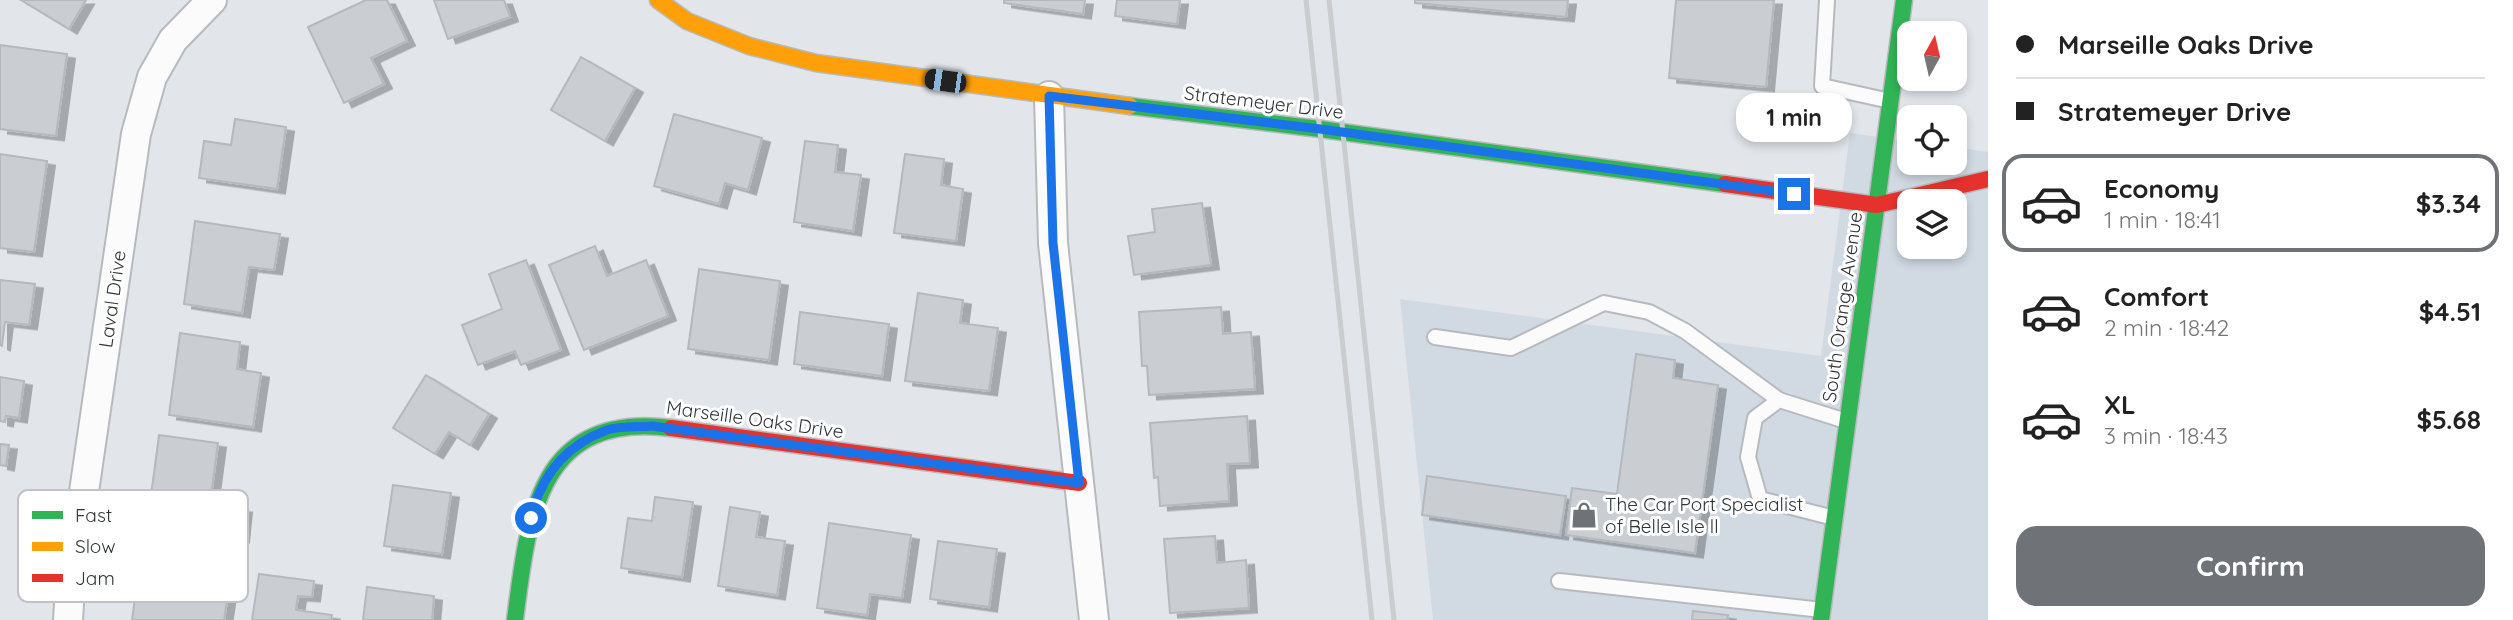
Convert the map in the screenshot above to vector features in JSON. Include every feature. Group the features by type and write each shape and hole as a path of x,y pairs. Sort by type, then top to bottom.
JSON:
{"street":[{"name":"Laval Drive","path":"84,490 136,134 152,77 173,40 212,0"},
{"name":"Stratemeyer Drive","path":"658,0 687,21 749,46 816,63 1877,205"},
{"name":"South Orange Avenue","path":"1825,617 1835,518 1904,0"},
{"path":"1049,96 1053,243 1094,620"},
{"path":"1877,205 1988,180"},
{"name":"Marseille Oaks Drive","path":"515,620 526,539 536,498 551,470 573,446 609,429 652,426 1079,483"},
{"name":"Laval Drive","path":"68,620 70,602"}],"lane":[{"path":"1827,0 1822,86 1891,101"},
{"path":"1435,337 1511,348 1604,303 1649,312 1685,331 1779,400 1848,421"},
{"path":"1779,400 1755,418 1748,457 1760,499 1835,518"},
{"path":"1559,581 1825,617"}],"shaded area":[{"path":"1850,133 1897,139 1897,175 1967,175 1967,149 1988,152 1988,620 1433,620 1400,299 1821,356"}],"building":[{"path":"21,0 86,0 69,29"},
{"path":"366,0 387,0 407,41 371,58 384,84 344,103 308,27"},
{"path":"434,0 504,0 510,17 448,39"},
{"path":"1004,0 1085,0 1083,14 1004,3"},
{"path":"1117,0 1180,0 1177,24 1115,16"},
{"path":"1415,0 1568,0 1566,17 1415,3"},
{"path":"1676,0 1774,0 1766,87 1669,78"},
{"path":"0,45 67,54 56,136 0,129"},
{"path":"581,57 635,88 605,141 551,110"},
{"path":"674,114 762,138 748,190 725,183 719,204 654,186"},
{"path":"235,119 286,127 277,189 199,178 204,141 231,145"},
{"path":"805,141 838,145 835,172 861,175 853,231 794,222"},
{"path":"0,154 47,161 34,252 0,248"},
{"path":"905,154 944,159 941,185 963,189 956,241 894,233"},
{"path":"1202,203 1211,265 1134,275 1128,236 1155,232 1152,209"},
{"path":"195,221 280,234 274,270 249,267 242,313 184,304"},
{"path":"595,246 607,276 646,260 668,316 584,350 549,265"},
{"path":"526,260 561,350 521,365 515,351 478,365 462,325 502,309 489,274"},
{"path":"699,269 780,281 769,360 688,349"},
{"path":"0,280 35,284 29,325 5,322 2,346 0,345"},
{"path":"918,293 963,300 960,323 998,328 989,391 905,381"},
{"path":"1221,307 1223,334 1251,332 1255,389 1149,395 1147,366 1142,366 1139,312"},
{"path":"800,312 889,324 882,376 794,364"},
{"path":"180,333 240,342 237,369 261,373 253,427 169,415"},
{"path":"1636,354 1675,360 1673,378 1718,385 1695,553 1566,535 1572,488 1617,494"},
{"path":"426,375 489,414 470,445 449,432 435,454 393,428"},
{"path":"0,377 24,381 19,418 6,416 5,422 0,421"},
{"path":"1247,416 1250,463 1227,464 1229,501 1160,506 1158,477 1154,478 1150,423"},
{"path":"159,435 218,443 212,490 152,490"},
{"path":"0,444 9,445 6,466 0,465"},
{"path":"1427,476 1566,496 1560,535 1422,515"},
{"path":"393,485 451,493 442,554 384,546"},
{"path":"655,497 693,502 682,577 621,568 628,518 652,521"},
{"path":"730,507 760,512 756,537 785,541 777,595 718,586"},
{"path":"829,523 911,535 902,598 870,594 867,615 817,608"},
{"path":"1215,536 1217,563 1246,560 1249,608 1170,613 1164,539"},
{"path":"938,541 997,549 989,607 930,599"},
{"path":"259,574 314,581 312,597 298,596 296,610 332,615 331,620 252,620"},
{"path":"367,587 434,596 432,620 363,620"},
{"path":"135,602 227,602 224,620 132,620"},
{"path":"1693,611 1728,615 1727,620 1692,620"}],"railway":[{"path":"1306,0 1372,620"},
{"path":"1329,0 1394,620"}],"traffic: fast":[{"path":"1821,620 1904,0"},
{"path":"1130,106 1725,184"},
{"path":"515,620 526,545 535,510 548,480 566,455 592,437 626,427 671,428"}],"traffic: slow":[{"path":"658,0 687,21 749,46 816,63 1130,106"}],"traffic: jam":[{"path":"1725,184 1877,205 1988,179"},
{"path":"671,428 1079,483"}],"place":[{"name":"The Car Port Specialist of Belle Isle ll","path":"1584,515"}],"route":[{"path":"531,518 536,498 551,470 573,446 609,429 652,426 1079,483 1053,243 1049,96 1320,129 1794,194"}]}
